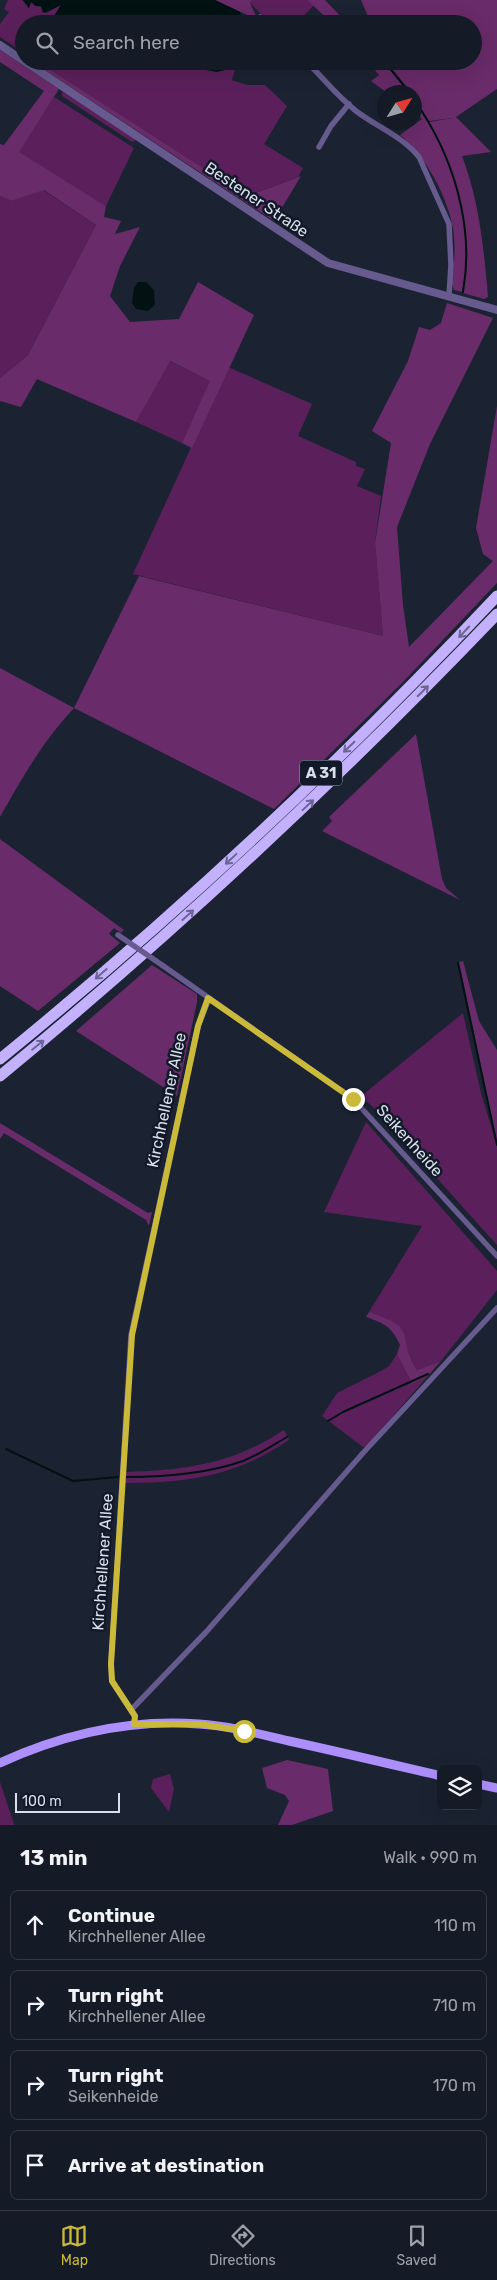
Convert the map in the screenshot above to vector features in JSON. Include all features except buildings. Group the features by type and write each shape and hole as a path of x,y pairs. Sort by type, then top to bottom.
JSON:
{"highway":[{"name":"A 31","path":"0,1059 205,883 365,732 497,596"},
{"name":"A 31","path":"0,1076 185,919 303,810 497,614"}],"main road":[{"path":"0,1764 81,1734 134,1724 172,1723 222,1726 437,1775"},
{"path":"482,1785 497,1788"}],"street":[{"name":"Bestener Straße","path":"0,45 15,55"},
{"name":"Bestener Straße","path":"38,70 328,263 497,310"},
{"path":"315,70 356,111 386,128 412,148 419,157 449,224 451,296"},
{"path":"319,147 330,126 349,104"},
{"name":"Seikenheide","path":"118,935 353,1099 497,1256"},
{"name":"Kirchhellener Allee","path":"134,1724 135,1716 112,1681 111,1664 132,1335 198,1026 208,998"},
{"path":"131,1710 207,1631 363,1453 497,1308"}],"shaded area":[{"path":"8,0 22,0 29,8 31,2 35,6 41,7 42,12 46,13 61,5 55,15 15,15 15,47 0,37 0,24 9,12 4,9"},
{"path":"23,0 215,0 240,12 241,15 55,15 61,5 44,13 41,6 36,6 31,2 29,8"},
{"path":"215,0 252,0 250,3 256,15 247,15"},
{"path":"252,0 307,0 314,5 305,15 262,15 250,3"},
{"path":"307,0 325,0 339,15 323,15"},
{"path":"361,0 497,0 497,89 456,117 491,152 462,156 476,204 482,236 488,297 484,299 463,293 467,248 461,204 448,162 429,122 453,118 429,121 422,110 422,85 405,85 393,70 482,70 482,15 367,15"},
{"path":"0,50 15,60 15,70 30,70 59,89 19,152 106,206 104,217 121,221 115,234 140,227 120,266 110,296 130,322 179,319 198,282 254,315 192,448 182,443 210,381 170,361 136,422 37,379 21,407 0,401 0,378 28,355 96,225 44,190 12,201 0,196 0,144 4,145 44,91 0,62"},
{"path":"45,70 51,70 239,191 256,193 301,176 274,221"},
{"path":"51,70 235,70 232,80 247,85 265,85 287,106 264,144 303,168 298,177 256,193 239,191"},
{"path":"206,70 225,70 217,72"},
{"path":"375,70 390,70 402,85 377,85 371,81 379,75"},
{"path":"62,91 136,139 135,141 132,142 62,96"},
{"path":"54,97 134,148 106,206 18,152"},
{"path":"422,112 440,144 450,168 463,217 465,267 462,292 454,290 452,284 454,236 441,190 418,154 400,135 407,130 422,130"},
{"path":"43,190 96,225 28,355 0,378 0,196 12,201"},
{"path":"138,282 146,282 154,290 155,305 148,311 136,309 132,303 134,288"},
{"path":"447,303 493,318 430,444 397,527 403,605 409,647 493,561 483,554 476,528 497,406 497,583 403,682 274,809 74,708 139,576 383,636 375,543 391,443 372,431 408,361 419,327 430,330 441,323"},
{"path":"169,361 211,381 182,443 136,422"},
{"path":"228,367 312,404 298,436 356,462 356,466 365,469 357,486 381,496 375,543 383,636 133,574"},
{"path":"0,668 74,708 43,747 0,817"},
{"path":"416,734 442,879 446,888 460,900 322,831 332,821 329,817"},
{"path":"0,839 124,930 121,933 114,928 109,934 120,943 38,1011 0,986"},
{"path":"463,961 479,1021 497,1050 497,1143 459,962"},
{"path":"152,965 197,994 197,1002 177,1096 76,1031"},
{"path":"463,1013 481,1093 497,1146 497,1245 371,1105 360,1097"},
{"path":"366,1122 497,1271 497,1290 441,1361 417,1370 407,1348 401,1328 385,1318 369,1312 422,1226 324,1212"},
{"path":"0,1123 148,1213 152,1212 149,1226 146,1220 4,1133 0,1139"},
{"path":"369,1312 395,1323 401,1328 417,1370 441,1361 427,1377 412,1384 397,1354 400,1345 397,1339 387,1326 366,1317"},
{"path":"397,1354 412,1384 427,1377 367,1446 363,1447 322,1416 337,1393 389,1366"},
{"path":"284,1430 289,1440 250,1462 230,1469 191,1479 126,1483 126,1472 190,1467 228,1458 246,1451"},
{"path":"287,1760 328,1769 333,1811 292,1825 278,1825 289,1801 285,1795 267,1788 262,1768"},
{"path":"170,1774 174,1789 169,1812 151,1788 153,1779"},
{"path":"0,1782 13,1821 14,1825 0,1825"}],"waterway":[{"path":"391,70 403,85"},
{"path":"422,112 440,144 458,192 466,242 463,292"},
{"path":"458,963 497,1145"},
{"path":"328,1421 343,1412 428,1374"},
{"path":"126,1477 185,1474 215,1469 243,1461 287,1437"},
{"path":"6,1449 73,1481 118,1477"}],"route":[{"path":"244,1731 222,1726 199,1724 134,1724 135,1716 119,1688 112,1681 111,1664 132,1335 198,1026 208,998 353,1099"}]}
